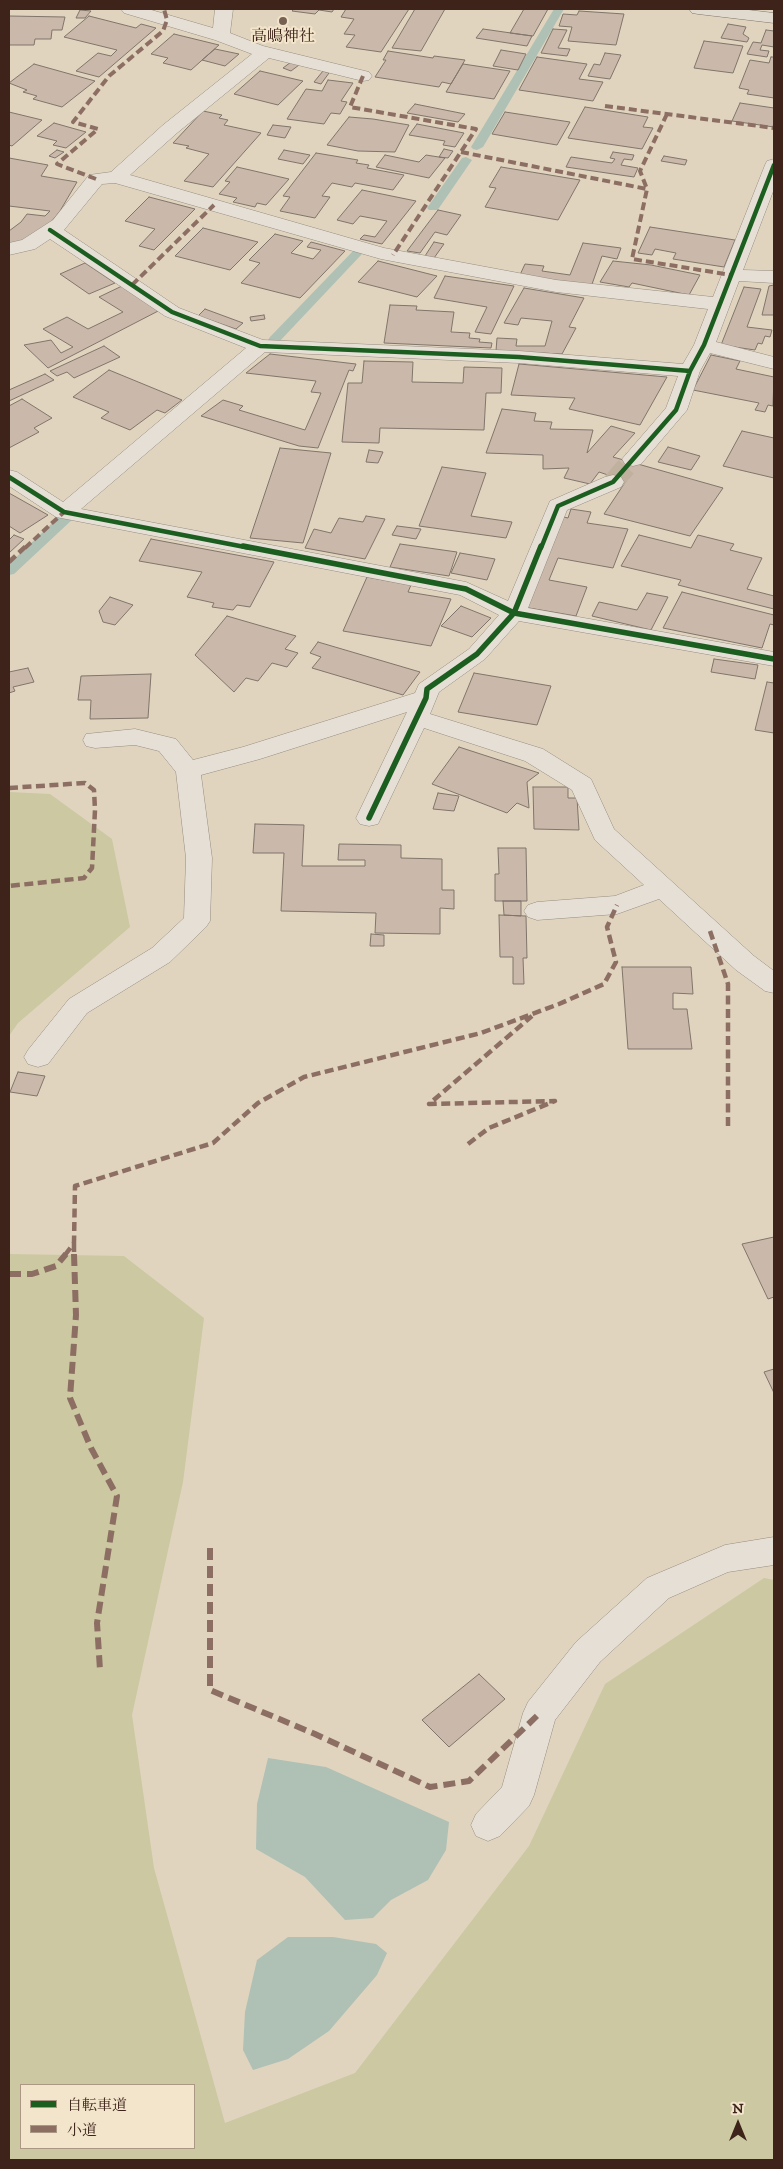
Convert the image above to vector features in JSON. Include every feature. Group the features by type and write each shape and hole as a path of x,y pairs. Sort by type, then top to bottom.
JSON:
{"main road":[{"path":"698,9 774,18"}],"street":[{"path":"130,9 221,36 266,52 363,76"},
{"path":"221,36 224,9"},
{"path":"116,177 170,129 266,52"},
{"path":"633,459 676,410 690,371 704,345 774,165"},
{"path":"9,249 28,246 60,224 96,179 116,177 381,253 556,286 720,304"},
{"path":"50,230 172,312 260,346 519,357 690,371"},
{"path":"731,275 774,277"},
{"path":"704,345 774,363"},
{"path":"64,512 260,346"},
{"path":"9,478 64,512 466,589 514,613 774,659"},
{"path":"369,818 422,708 427,689 477,654 514,613 558,506 613,482"},
{"path":"188,770 422,708 534,756 582,785 604,834 745,963 774,984"},
{"path":"38,1057 78,1006 161,955 197,921 200,858 188,770 168,745 135,737 95,740"},
{"path":"537,911 617,905 664,888"},
{"path":"488,1825 517,1795 540,1713 588,1652 658,1588 724,1559 774,1550"}],"shaded area":[{"path":"9,792 50,794 112,839 130,927 18,1023 9,1036"},
{"path":"9,1254 124,1256 204,1318 183,1482 132,1715 154,1868 225,2123 355,2073 529,1846 605,1684 764,1578 774,1580 774,2160 9,2160"},
{"path":"268,1758 326,1767 449,1822 446,1850 428,1880 391,1900 373,1918 345,1920 305,1877 256,1849 257,1804"},
{"path":"288,1937 333,1937 376,1944 387,1953 377,1975 329,2031 288,2059 253,2070 243,2050 245,2012 257,1960"}],"building":[{"path":"294,9 334,9 332,12 319,10 315,14 292,11"},
{"path":"346,9 409,9 381,52 346,47 355,35 344,34 354,19 341,17"},
{"path":"415,9 445,9 421,51 392,48"},
{"path":"524,9 548,9 533,36 510,33"},
{"path":"80,10 91,11 85,18 76,18"},
{"path":"579,11 624,14 616,45 568,41 572,27 559,26 563,14 577,15"},
{"path":"9,16 65,17 62,30 52,30 51,39 35,39 34,45 9,45"},
{"path":"89,16 136,28 141,24 156,28 99,77 76,71 98,53 111,56 117,50 64,37"},
{"path":"728,24 746,27 743,34 749,38 747,42 721,38"},
{"path":"483,29 532,36 527,46 476,38"},
{"path":"553,29 567,30 558,48 570,49 567,56 541,53"},
{"path":"766,30 774,31 774,47 762,45 760,50 769,51 767,57 747,54 753,42 761,43"},
{"path":"174,34 219,45 191,70 163,63 168,58 151,54"},
{"path":"704,41 743,46 733,73 694,68"},
{"path":"215,49 239,54 225,66 202,60"},
{"path":"501,50 526,54 518,70 493,66"},
{"path":"388,51 433,58 434,56 465,60 451,84 442,82 439,87 375,77 386,60 383,60"},
{"path":"605,53 621,55 610,79 588,76 594,64 600,65"},
{"path":"537,57 587,64 579,79 603,82 593,101 519,90"},
{"path":"771,57 774,57 774,98 747,94 749,90 739,88 750,60 769,63"},
{"path":"291,62 299,65 291,71 283,68"},
{"path":"34,64 95,81 62,107 33,99 37,96 23,92 27,90 9,83"},
{"path":"463,64 510,71 494,99 446,92"},
{"path":"260,71 303,81 278,105 234,94"},
{"path":"323,71 329,73 321,84 314,82"},
{"path":"328,80 353,83 341,101 347,102 340,114 331,113 324,124 287,119 306,89 322,91"},
{"path":"740,103 774,108 774,127 732,121"},
{"path":"415,104 465,114 458,122 407,113"},
{"path":"585,107 648,117 643,127 653,128 642,149 568,138"},
{"path":"203,111 222,115 219,118 228,120 224,125 261,133 213,187 184,181 209,154 186,148 189,146 173,143"},
{"path":"9,112 42,120 12,146 9,145"},
{"path":"505,112 570,122 557,145 492,134"},
{"path":"349,117 409,125 395,152 358,151 327,145"},
{"path":"54,123 86,132 66,148 53,145 57,141 37,136"},
{"path":"417,124 464,133 455,147 443,145 445,141 409,135"},
{"path":"273,125 291,127 285,138 267,135"},
{"path":"444,149 453,151 448,158 439,157"},
{"path":"57,150 64,152 55,158 49,156"},
{"path":"284,150 310,155 303,164 278,159"},
{"path":"613,152 634,155 632,160 624,159 621,165 638,168 634,177 566,167 571,157 612,163 615,159 610,158"},
{"path":"316,153 358,160 356,163 369,165 367,168 404,175 393,190 355,183 352,187 332,183 322,196 330,197 315,218 280,211 290,197 283,196"},
{"path":"385,155 419,162 426,155 445,158 429,178 376,167"},
{"path":"664,156 687,160 685,165 661,161"},
{"path":"9,158 48,165 41,176 77,182 60,211 48,226 22,243 9,245 9,231 21,222 27,214 45,216 50,211 9,206"},
{"path":"237,167 289,179 266,205 257,203 255,207 233,202 237,198 219,194 230,182 225,181"},
{"path":"501,167 580,180 558,220 485,207 496,188 489,187"},
{"path":"362,190 416,201 382,244 360,239 364,235 375,237 387,221 360,216 353,224 337,220"},
{"path":"149,197 195,209 154,250 139,246 155,229 125,221"},
{"path":"438,210 461,215 447,235 435,232 420,253 407,251"},
{"path":"650,227 735,240 724,267 673,259 676,253 655,249 652,255 638,253"},
{"path":"203,228 258,242 230,270 175,256"},
{"path":"275,234 303,241 291,253 313,259 321,250 307,247 311,242 345,251 300,298 241,283 260,263 249,260"},
{"path":"434,242 444,244 434,258 425,256"},
{"path":"583,243 621,248 617,259 602,256 591,287 519,277 525,264 544,266 542,271 570,275"},
{"path":"378,261 437,276 417,297 358,282"},
{"path":"613,261 651,265 700,275 689,295 632,283 629,287 600,282"},
{"path":"85,263 115,283 89,294 60,274"},
{"path":"445,276 514,286 491,334 475,332 487,307 434,298"},
{"path":"774,285 774,315 762,315 769,286"},
{"path":"122,286 162,309 48,368 24,345 51,340 61,353 73,347 43,329 67,317 88,329 123,312 99,297"},
{"path":"744,287 761,289 747,327 772,330 770,337 765,336 762,344 758,343 755,350 721,345"},
{"path":"524,288 584,298 569,327 576,328 562,354 496,351 497,338 517,339 516,346 545,346 552,321 521,318 518,325 504,323"},
{"path":"390,305 417,306 416,310 454,312 451,332 470,333 469,338 480,339 479,342 492,343 491,348 384,343"},
{"path":"205,309 243,323 236,329 198,316"},
{"path":"264,315 265,319 251,321 250,317"},
{"path":"104,346 120,357 74,378 67,372 57,376 50,371"},
{"path":"270,354 356,364 353,371 349,370 318,448 299,446 201,416 223,400 243,406 239,410 305,430 321,393 311,392 316,381 246,373"},
{"path":"711,355 740,361 736,369 774,377 773,406 768,405 765,412 755,410 759,403 693,390"},
{"path":"364,361 413,362 412,382 463,383 464,367 502,368 501,393 486,393 484,430 380,428 379,443 342,442 348,383 362,383"},
{"path":"519,364 667,377 640,425 569,409 575,398 511,395"},
{"path":"109,370 182,400 165,413 157,410 130,430 101,418 109,412 73,397"},
{"path":"45,374 54,380 9,401 9,390"},
{"path":"22,399 52,418 34,428 39,432 9,448 9,406"},
{"path":"502,409 536,413 534,421 552,422 550,429 593,430 587,453 611,426 635,433 613,457 723,488 690,536 604,514 626,481 599,472 590,484 564,478 569,468 543,469 543,455 486,453"},
{"path":"742,431 774,438 774,478 723,466"},
{"path":"668,447 700,456 691,470 658,462"},
{"path":"280,448 331,453 303,543 250,538"},
{"path":"369,450 383,452 378,463 366,462"},
{"path":"442,467 486,473 471,516 512,522 506,538 419,526"},
{"path":"9,493 48,515 20,533 9,526"},
{"path":"571,509 591,512 587,523 628,529 613,568 558,558 549,580 587,587 576,616 523,607 560,516 568,518"},
{"path":"366,516 385,519 365,559 305,548 314,529 331,533 339,518 363,522"},
{"path":"397,526 421,529 416,539 392,535"},
{"path":"14,535 24,539 9,553 9,540"},
{"path":"639,535 691,548 698,535 734,544 730,550 762,558 747,589 774,596 774,609 678,585 681,580 621,566"},
{"path":"151,539 274,562 250,607 237,605 233,610 212,607 214,603 187,597 202,572 139,561"},
{"path":"400,544 457,552 449,576 390,567"},
{"path":"460,553 495,559 487,580 451,573"},
{"path":"367,577 411,585 408,592 451,599 431,646 343,631"},
{"path":"682,592 774,615 774,625 770,624 762,648 663,628"},
{"path":"647,593 668,597 651,630 592,616 599,602 637,610"},
{"path":"110,597 133,605 115,625 103,622 99,611"},
{"path":"461,606 491,618 472,637 441,626"},
{"path":"227,616 296,636 285,649 298,653 287,667 272,663 258,681 246,678 234,692 195,655"},
{"path":"318,642 420,672 403,695 312,668 321,657 310,653"},
{"path":"714,659 758,665 755,679 711,672"},
{"path":"28,668 34,682 13,687 15,691 9,693 9,672"},
{"path":"474,673 551,686 537,725 458,712"},
{"path":"151,674 148,718 90,719 91,700 78,700 81,676"},
{"path":"767,682 774,683 774,733 755,730"},
{"path":"459,747 539,773 527,782 529,808 517,803 507,813 432,784"},
{"path":"533,787 568,787 568,798 577,798 579,830 534,829"},
{"path":"438,793 459,796 454,811 433,809"},
{"path":"255,824 304,825 302,866 365,866 365,860 338,860 339,844 401,845 401,858 442,859 442,890 454,890 454,909 440,908 440,934 375,933 376,913 281,911 284,853 253,853"},
{"path":"498,848 526,848 527,901 495,901 495,874 499,874"},
{"path":"503,901 521,901 521,916 504,915"},
{"path":"499,915 526,916 527,958 523,958 524,984 513,984 513,957 500,957"},
{"path":"371,934 384,935 384,946 370,946"},
{"path":"622,967 691,967 693,994 673,993 673,1009 687,1009 692,1049 628,1049"},
{"path":"18,1072 45,1076 37,1096 10,1092"},
{"path":"774,1237 774,1297 768,1299 742,1244"},
{"path":"774,1369 774,1393 764,1372"},
{"path":"479,1674 505,1699 449,1747 422,1720"}],"waterway":[{"path":"477,147 559,9"},
{"path":"433,208 466,160"},
{"path":"274,340 358,252"},
{"path":"9,571 69,515"}],"tunnel":[{"path":"613,482 633,459"}],"marked path":[{"path":"96,179 57,164 98,129 73,122 109,76 163,31 167,20 164,9"},
{"path":"363,76 350,107 476,129 393,255"},
{"path":"605,106 774,128"},
{"path":"667,114 640,171 647,189 632,259 731,275"},
{"path":"461,152 647,189"},
{"path":"132,285 214,205"},
{"path":"9,562 64,512"},
{"path":"9,788 32,788 85,783 94,790 95,810 92,868 84,878 9,886"},
{"path":"9,1274 32,1274 56,1266 74,1243 75,1186 213,1143 258,1103 304,1077 481,1033 559,1004 604,984 616,962 607,927 617,905"},
{"path":"710,931 728,984 728,1128"},
{"path":"468,1144 489,1128 555,1101 429,1104 532,1016"},
{"path":"74,1243 76,1315 70,1398 91,1448 117,1496 97,1623 100,1670"},
{"path":"210,1548 210,1690 315,1734 430,1787 469,1781 540,1713"}],"cycle path":[{"path":"369,818 426,698 427,689 477,654 514,613 558,506 613,482 676,410 690,371 704,345 774,165"},
{"path":"50,230 172,312 260,346 519,357 690,371"},
{"path":"9,477 64,512 466,589 514,613 774,659"}],"place":[{"name":"高嶋神社","path":"283,21"}]}
